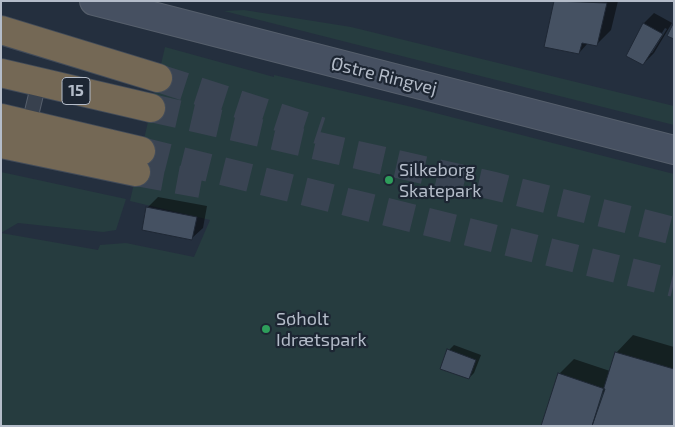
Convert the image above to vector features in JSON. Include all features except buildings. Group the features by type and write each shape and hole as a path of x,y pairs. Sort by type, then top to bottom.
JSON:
{"highway":[{"path":"1,30 158,78"},
{"name":"15","path":"1,74 151,108"},
{"path":"1,118 29,124 139,162 1,144"}],"main road":[{"name":"Østre Ringvej","path":"94,1 674,150"}],"lane":[{"path":"29,124 39,82"}],"green space":[{"path":"244,10 351,27 674,106 674,125 224,11"},
{"path":"165,47 274,77 274,75 412,107 674,174 674,426 1,426 1,233 98,250 100,245 126,243 194,257 210,220 130,201"},
{"path":"1,172 126,199 116,230 103,232 18,223 1,233"}],"tunnel":[{"path":"158,78 321,131"},
{"path":"151,108 494,186 674,231"},
{"path":"141,151 674,283"},
{"path":"136,172 201,184"}],"place":[{"name":"Silkeborg Skatepark","path":"389,180"},
{"name":"Søholt Idrætspark","path":"266,329"}]}
